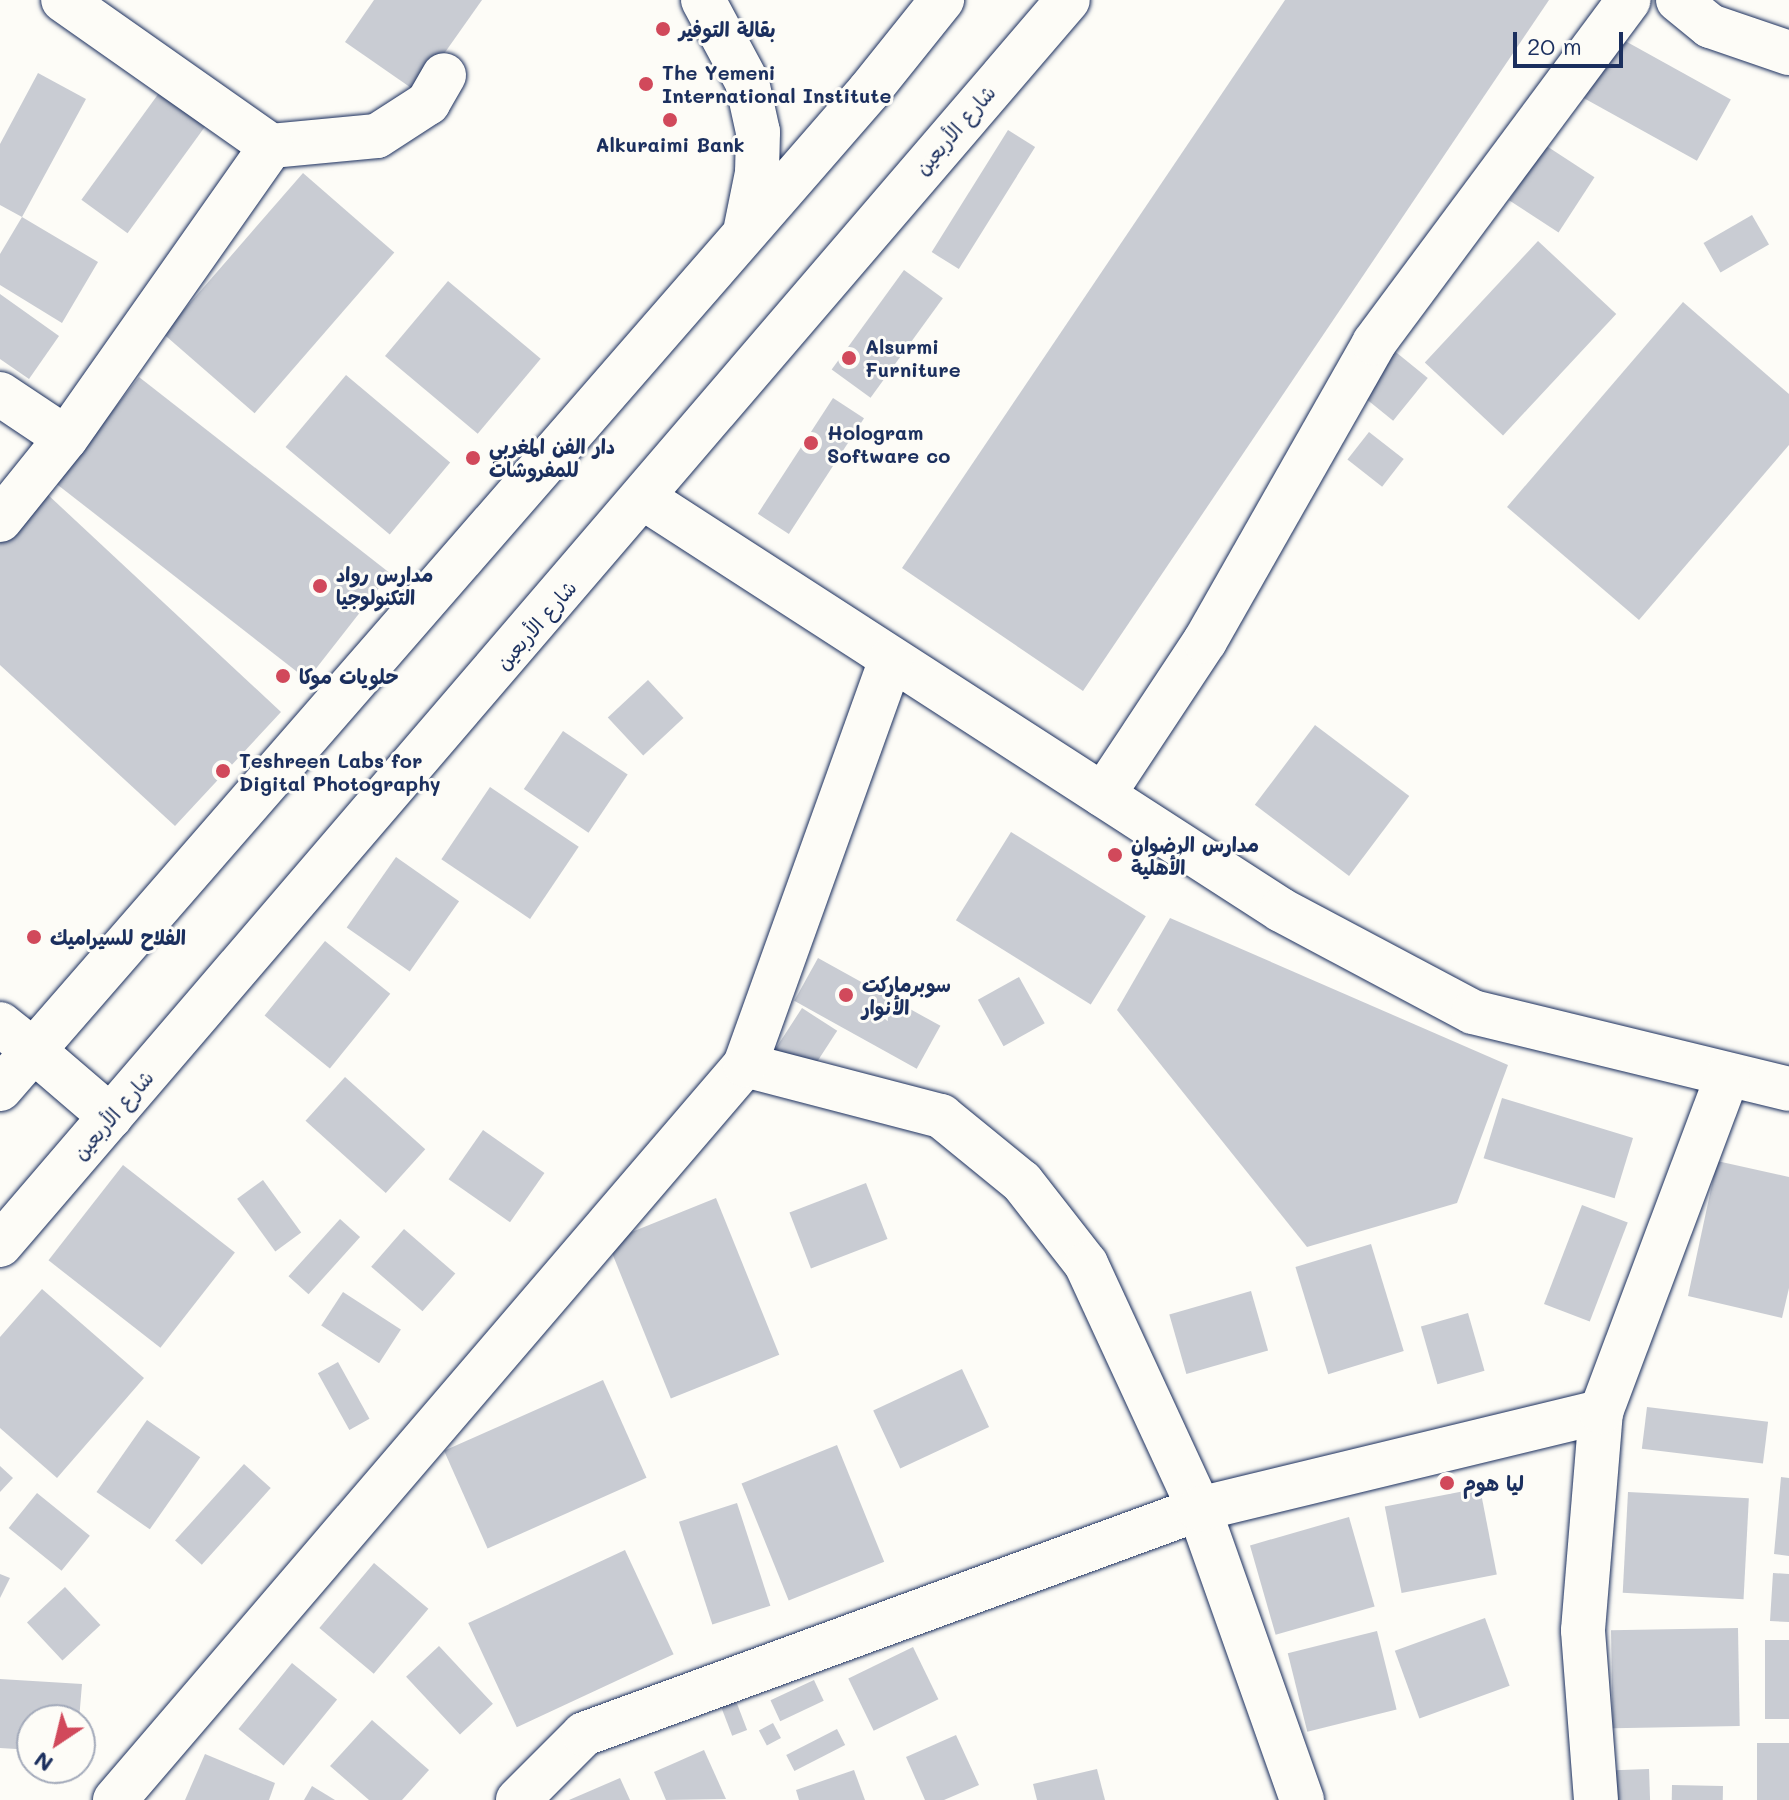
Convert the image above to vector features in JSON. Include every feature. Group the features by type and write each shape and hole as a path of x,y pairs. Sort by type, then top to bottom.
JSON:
{"street":[{"path":"63,0 271,146 377,136 428,103 444,75"},
{"path":"703,0 747,82 758,132 757,173 746,227"},
{"path":"0,1089 746,227 869,91 942,0"},
{"name":"شارع الأربعين","path":"0,1245 645,499 1068,0"},
{"path":"1103,795 1205,641 1374,343 1629,0"},
{"path":"1678,0 1710,26 1789,53"},
{"path":"0,520 66,438 271,146"},
{"path":"0,394 66,438"},
{"path":"645,499 1281,910 1473,1012 1789,1089"},
{"path":"115,1800 745,1065 891,659"},
{"path":"0,1024 111,1117"},
{"path":"745,1065 941,1116 1022,1182 1086,1264 1199,1509 1302,1800"},
{"path":"1728,1075 1789,1080"},
{"path":"1596,1800 1583,1630 1601,1412 1728,1075"},
{"path":"518,1800 584,1734 1199,1509 1601,1412"}],"building":[{"path":"374,0 482,0 417,92 345,42"},
{"path":"1285,0 1549,0 1083,691 902,568"},
{"path":"1618,37 1731,100 1697,161 1584,98"},
{"path":"38,73 86,99 22,217 0,205 0,144"},
{"path":"159,93 205,127 128,233 81,200"},
{"path":"1008,130 1035,147 959,269 932,252"},
{"path":"1545,145 1594,177 1559,232 1509,200"},
{"path":"303,173 394,252 255,413 163,334"},
{"path":"1752,215 1769,244 1721,272 1704,243"},
{"path":"22,217 98,262 62,323 0,285 0,254"},
{"path":"1538,241 1616,314 1503,435 1425,362"},
{"path":"904,270 943,298 871,398 832,370"},
{"path":"448,281 541,359 478,434 385,356"},
{"path":"0,294 59,336 29,379 0,359"},
{"path":"1683,302 1789,394 1789,445 1639,620 1507,507"},
{"path":"1392,349 1428,378 1393,421 1357,392"},
{"path":"346,375 450,462 390,534 286,447"},
{"path":"139,377 390,573 307,680 56,483"},
{"path":"833,398 864,418 789,534 758,514"},
{"path":"1369,432 1404,459 1382,487 1347,460"},
{"path":"46,493 281,712 175,826 0,665 0,543"},
{"path":"648,680 683,718 643,756 608,718"},
{"path":"1315,725 1409,796 1349,876 1255,805"},
{"path":"563,731 628,775 589,833 524,789"},
{"path":"490,787 579,847 530,919 441,859"},
{"path":"1011,832 1146,916 1091,1004 956,920"},
{"path":"396,857 459,901 410,972 347,927"},
{"path":"1170,918 1508,1065 1457,1203 1307,1247 1117,1010"},
{"path":"325,941 390,994 330,1068 265,1016"},
{"path":"818,958 940,1026 917,1069 794,1001"},
{"path":"1019,977 1045,1023 1004,1046 978,1000"},
{"path":"802,1008 837,1031 807,1078 772,1055"},
{"path":"345,1077 425,1149 386,1193 306,1121"},
{"path":"1502,1098 1633,1138 1615,1198 1484,1158"},
{"path":"483,1130 544,1173 510,1222 449,1179"},
{"path":"1717,1161 1789,1177 1789,1288 1782,1318 1688,1296"},
{"path":"123,1165 235,1252 160,1348 49,1260"},
{"path":"263,1180 301,1233 275,1251 237,1199"},
{"path":"866,1183 888,1239 811,1268 789,1212"},
{"path":"716,1198 779,1355 671,1399 608,1242"},
{"path":"1582,1205 1628,1223 1590,1322 1544,1304"},
{"path":"340,1219 360,1237 309,1294 288,1276"},
{"path":"404,1229 455,1274 423,1311 371,1267"},
{"path":"1371,1244 1404,1351 1328,1374 1295,1267"},
{"path":"42,1289 144,1378 57,1478 0,1428 0,1337"},
{"path":"1251,1291 1268,1351 1186,1374 1169,1314"},
{"path":"343,1292 401,1330 379,1363 321,1326"},
{"path":"1468,1313 1485,1371 1437,1384 1421,1327"},
{"path":"338,1362 370,1419 349,1430 318,1373"},
{"path":"962,1369 989,1427 900,1468 873,1410"},
{"path":"603,1380 647,1478 488,1549 444,1451"},
{"path":"1647,1407 1768,1422 1763,1464 1642,1449"},
{"path":"147,1420 200,1457 150,1529 97,1492"},
{"path":"837,1445 884,1562 789,1600 742,1484"},
{"path":"244,1464 271,1488 202,1565 175,1541"},
{"path":"0,1466 13,1478 0,1492"},
{"path":"1781,1477 1789,1478 1789,1556 1774,1554"},
{"path":"1480,1488 1497,1574 1402,1593 1385,1507"},
{"path":"1628,1492 1749,1498 1744,1599 1623,1593"},
{"path":"37,1493 90,1536 62,1571 9,1528"},
{"path":"737,1503 770,1606 712,1625 679,1522"},
{"path":"1349,1517 1375,1606 1276,1635 1250,1545"},
{"path":"625,1550 674,1654 517,1727 468,1623"},
{"path":"374,1563 428,1609 374,1674 319,1628"},
{"path":"1773,1573 1789,1574 1789,1622 1770,1621"},
{"path":"0,1574 10,1578 0,1598"},
{"path":"65,1587 100,1625 62,1660 27,1622"},
{"path":"1485,1618 1510,1686 1419,1718 1395,1651"},
{"path":"1738,1628 1740,1726 1613,1728 1611,1630"},
{"path":"1377,1631 1397,1710 1307,1732 1288,1653"},
{"path":"1765,1640 1789,1640 1789,1719 1765,1719"},
{"path":"439,1646 493,1704 460,1734 406,1677"},
{"path":"913,1647 938,1699 874,1731 848,1679"},
{"path":"292,1663 337,1700 284,1766 239,1729"},
{"path":"0,1679 82,1684 80,1704 16,1704 16,1749 0,1748"},
{"path":"814,1680 824,1701 780,1721 770,1700"},
{"path":"736,1701 747,1730 732,1736 721,1707"},
{"path":"372,1720 429,1770 402,1800 369,1800 330,1766"},
{"path":"773,1723 781,1738 767,1746 759,1731"},
{"path":"837,1729 845,1745 794,1771 786,1755"},
{"path":"956,1735 979,1785 944,1800 925,1800 906,1757"},
{"path":"1757,1743 1789,1743 1789,1800 1757,1800"},
{"path":"704,1750 726,1799 666,1800 654,1772"},
{"path":"205,1754 275,1783 269,1800 185,1800"},
{"path":"1097,1769 1105,1800 1037,1800 1033,1784"},
{"path":"1649,1769 1650,1800 1588,1800 1587,1771"},
{"path":"854,1770 865,1800 799,1800 796,1790"},
{"path":"620,1778 630,1800 569,1800"},
{"path":"1672,1785 1723,1786 1723,1800 1672,1800"},
{"path":"312,1786 335,1800 304,1800"}],"place":[{"name":"بقالة التوفير","path":"663,29"},
{"name":"The Yemeni International Institute","path":"646,84"},
{"name":"Alkuraimi Bank","path":"670,120"},
{"name":"Alsurmi Furniture","path":"849,358"},
{"name":"Hologram Software co","path":"811,443"},
{"name":"دار الفن المغربي للمفروشات","path":"473,458"},
{"name":"مدارس رواد التكنولوجيا","path":"320,586"},
{"name":"حلويات موكا","path":"283,676"},
{"name":"Teshreen Labs for Digital Photography","path":"223,771"},
{"name":"مدارس الرضوان الأهلية","path":"1115,855"},
{"name":"الفلاح للسيراميك","path":"34,937"},
{"name":"سوبرماركت الأنوار","path":"846,995"},
{"name":"ليا هوم","path":"1447,1483"}]}
